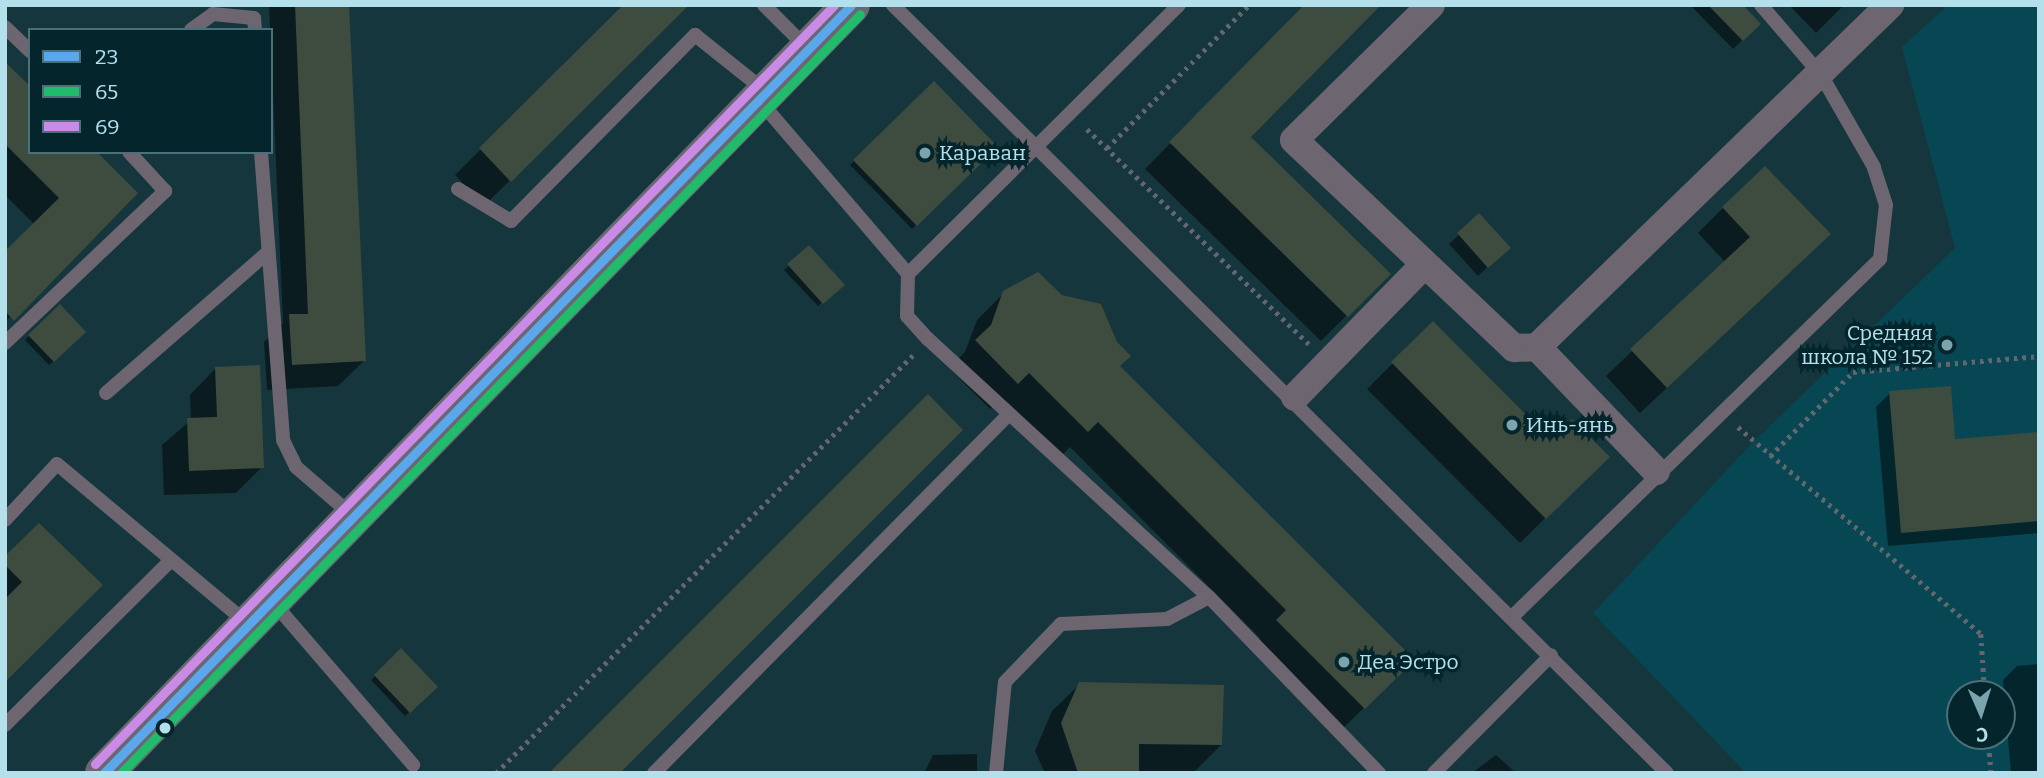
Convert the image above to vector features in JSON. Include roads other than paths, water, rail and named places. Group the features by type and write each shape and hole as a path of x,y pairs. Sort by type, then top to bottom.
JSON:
{"main road":[{"path":"104,773 851,5"}],"street":[{"path":"1431,5 1294,140 1422,267 1514,348 1537,347 1821,75 1890,5"},
{"path":"1294,397 1422,267"},
{"path":"1537,347 1656,471"}],"lane":[{"path":"764,5 808,49"},
{"path":"893,5 1294,397 1667,773"},
{"path":"908,274 1179,5"},
{"path":"1512,617 1656,471 1880,259 1886,205 1874,167 1821,75 1761,5"},
{"path":"194,28 213,14 254,19 255,28"},
{"path":"5,27 28,49"},
{"path":"458,189 511,221 695,35 762,95 908,274 907,316 928,339 1007,416 1209,597 1379,773"},
{"path":"5,343 165,191 131,154"},
{"path":"261,154 283,440 296,467 353,516"},
{"path":"106,393 267,253"},
{"path":"653,773 1007,416"},
{"path":"5,520 57,464 169,562 260,612 413,765"},
{"path":"5,725 169,562"},
{"path":"996,773 1005,682 1061,624 1167,619 1209,597"},
{"path":"1434,773 1552,655"}],"place":[{"name":"Караван","path":"925,153"},
{"name":"Средняя школа № 152","path":"1947,345"},
{"name":"Инь-янь","path":"1512,425"},
{"name":"Деа Эстро","path":"1344,662"}]}
